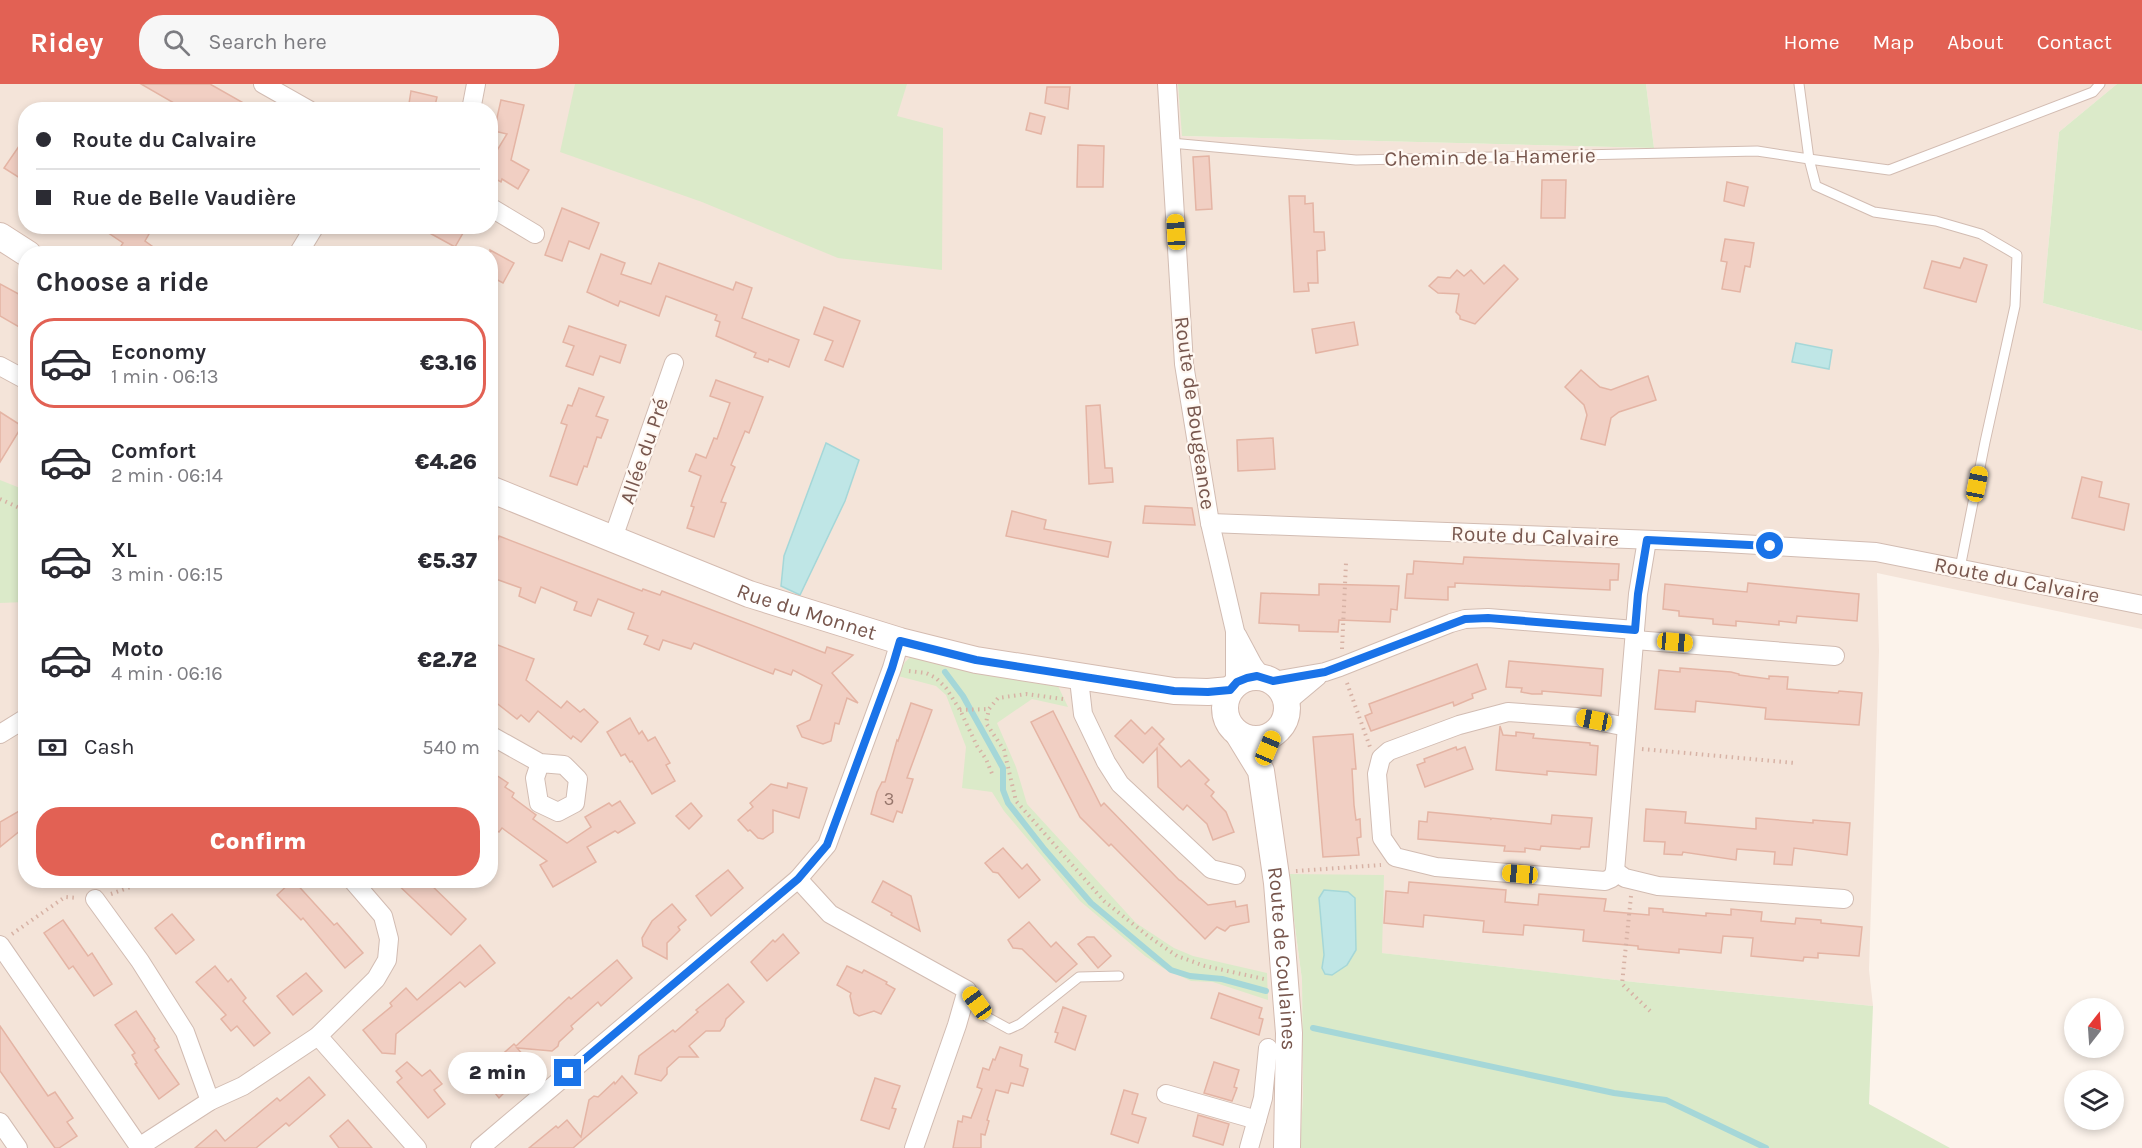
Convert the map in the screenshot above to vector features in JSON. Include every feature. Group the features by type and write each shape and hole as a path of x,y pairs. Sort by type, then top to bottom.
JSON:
{"street":[{"path":"263,84 295,102"},
{"path":"473,102 476,84"},
{"name":"Route de Bougeance","path":"1167,84 1184,364 1210,523 1234,631 1232,687"},
{"path":"498,212 535,234"},
{"path":"0,236 18,248"},
{"name":"Allée du Pré","path":"613,538 674,363"},
{"path":"0,366 18,376"},
{"name":"Rue du Monnet","path":"498,492 749,594 900,641 1082,689 1208,692 1232,687"},
{"name":"Route du Calvaire","path":"1210,523 1647,540 1876,552 2142,606"},
{"path":"1627,727 1577,717 1508,712 1459,725 1389,751 1381,758 1377,774 1382,838 1395,856 1436,867 1605,881 1612,878 1615,871 1627,748 1638,594 1647,540"},
{"path":"1274,687 1287,712 1284,722 1273,734 1259,740 1249,739 1233,727 1224,709 1232,687 1247,678 1274,687 1325,672 1465,619 1488,618 1835,656"},
{"name":"Route de Bougeance","path":"1234,631 1253,665 1274,687"},
{"path":"480,1148 798,879 827,845 900,641"},
{"path":"1082,689 1083,714 1106,762 1120,784 1211,869 1236,875"},
{"name":"Rue du Monnet","path":"1174,691 1233,727"},
{"path":"0,734 18,723"},
{"name":"Route de Coulaines","path":"1233,727 1261,771 1277,883 1288,1033 1287,1148"},
{"name":"Route de Coulaines","path":"1261,771 1273,734"},
{"path":"498,739 540,763"},
{"path":"1615,871 1625,878 1658,886 1844,899"},
{"path":"798,879 830,914 967,990 914,1148"},
{"path":"5,940 140,1147 210,1101 243,1086 318,1036 376,979 387,960 389,939 383,916 360,888"},
{"path":"95,899 140,961 185,1032 210,1101"},
{"path":"318,1036 417,1148"},
{"path":"1249,1148 1263,1098 1268,1048"},
{"path":"1166,1094 1257,1120"},
{"path":"0,1122 18,1148"}],"lane":[{"path":"1799,84 1809,159 1816,186 1874,212 1936,220 1981,234 2017,255 2015,306 1960,568"},
{"name":"Chemin de la Hamerie","path":"1171,143 1356,160 1757,151 1889,170 2093,92 2100,84"},
{"path":"967,990 987,1017 1009,1029 1020,1024 1079,977 1119,976"}],"path":[{"path":"0,499 18,507"},
{"path":"892,668 926,673 936,678 946,688 960,710 993,776"},
{"path":"1082,689 998,698 989,709 986,723 1004,750 1016,801 1104,901 1148,936 1177,956 1205,966 1271,981"},
{"path":"960,710 989,709"},
{"path":"1627,748 1795,763"},
{"path":"1295,871 1378,866 1395,856"},
{"path":"1638,882 1632,895 1622,984 1650,1011"},
{"path":"5,940 65,897 95,899 127,888"}],"shaded area":[{"path":"0,84 1178,84 1183,136 1654,148 1646,84 2117,84 2059,132 2043,303 2142,331 2142,629 1877,573 1879,651 1869,970 1873,1006 1381,953 1288,874 1302,980 1303,1095 1300,1148 0,1148"}],"green space":[{"path":"575,84 907,84 897,116 943,128 942,270 838,258 702,202 560,152"},
{"path":"1178,84 1646,84 1654,148 1182,136"},
{"path":"2117,84 2142,84 2142,331 2043,303 2059,132"},
{"path":"0,480 18,487 18,602 0,603"},
{"path":"916,652 1044,676 1058,686 1068,707 1032,699 997,723 1016,767 1027,804 1136,923 1174,948 1193,956 1267,973 1268,1000 1213,982 1191,981 1163,968 1145,956 1080,901 1004,811 992,792 962,788 966,747 946,695 936,686 898,676 905,662"},
{"path":"1288,874 1384,875 1382,953 1873,1006 1869,1104 1950,1148 1300,1148 1303,1095 1302,980"}],"water":[{"path":"1796,343 1832,350 1829,369 1792,362"},
{"path":"826,443 859,460 845,501 800,595 781,586 784,556"},
{"path":"1324,890 1348,892 1355,898 1356,950 1347,965 1332,975 1325,974 1322,968 1324,955 1319,898"}],"building":[{"path":"141,84 210,84 242,102 172,102"},
{"path":"1047,87 1070,87 1068,109 1045,103"},
{"path":"411,91 437,97 436,102 409,102"},
{"path":"501,100 524,105 511,160 529,170 518,189 502,179 501,182 498,180 498,149 507,134 498,132"},
{"path":"1030,113 1045,117 1041,134 1026,130"},
{"path":"1078,145 1104,146 1103,187 1077,187"},
{"path":"18,148 18,177 4,168"},
{"path":"1209,156 1212,209 1196,210 1193,157"},
{"path":"1542,180 1566,180 1565,218 1541,218"},
{"path":"1727,182 1748,187 1744,206 1724,201"},
{"path":"1289,196 1305,196 1305,204 1313,203 1314,232 1324,232 1325,250 1317,251 1318,283 1308,283 1309,291 1294,292"},
{"path":"562,208 599,223 589,249 569,241 562,261 545,255"},
{"path":"110,234 149,234 145,241 152,246 121,246 123,243"},
{"path":"431,234 462,234 456,246"},
{"path":"1725,239 1754,243 1750,267 1745,266 1740,292 1722,289 1727,262 1721,261"},
{"path":"498,254 514,263 503,283 498,280"},
{"path":"601,254 625,263 621,274 651,284 659,263 733,290 736,282 752,288 742,318 799,340 789,367 769,359 768,362 754,357 756,353 716,336 720,322 715,320 717,315 666,296 659,316 620,301 618,306 587,292"},
{"path":"1964,258 1987,265 1976,302 1924,288 1932,261 1960,268"},
{"path":"1504,265 1518,279 1475,324 1460,319 1456,312 1459,294 1438,293 1429,286 1438,277 1450,278 1457,270 1464,276 1471,270 1484,284"},
{"path":"0,284 18,294 18,326 0,316"},
{"path":"824,307 860,321 843,367 825,360 833,341 814,334"},
{"path":"1354,322 1358,345 1316,353 1312,329"},
{"path":"569,326 626,345 620,363 600,356 593,375 566,366 574,346 563,342"},
{"path":"1581,370 1600,387 1611,390 1648,376 1656,400 1619,412 1611,418 1605,445 1581,439 1587,415 1584,405 1565,387"},
{"path":"716,380 763,397 749,433 745,431 731,465 735,467 721,502 726,503 714,537 687,528 694,507 691,506 701,476 689,471 696,454 706,458 714,438 717,439 730,403 710,396"},
{"path":"579,388 604,397 596,416 608,420 601,438 597,437 587,467 584,466 577,485 550,476 567,425 561,423 568,405 572,406"},
{"path":"1100,405 1105,468 1112,468 1113,482 1089,484 1086,406"},
{"path":"0,412 18,423 18,433 0,462"},
{"path":"1273,438 1275,469 1238,471 1237,440"},
{"path":"2082,477 2102,482 2099,497 2129,504 2124,530 2072,518"},
{"path":"1145,506 1192,508 1195,525 1143,523"},
{"path":"1012,511 1046,520 1044,529 1111,542 1108,557 1006,536"},
{"path":"499,536 642,591 643,589 660,595 662,591 825,653 827,647 853,655 832,673 858,703 847,698 839,724 835,723 831,741 823,744 802,737 797,726 810,720 822,685 793,670 791,675 775,669 773,674 694,643 691,649 663,640 659,650 644,644 648,636 628,629 634,613 598,599 591,616 574,610 577,602 541,587 535,603 519,596 521,588 498,580"},
{"path":"1464,557 1619,564 1618,580 1610,580 1610,590 1455,583 1455,587 1448,587 1448,600 1405,598 1407,574 1413,574 1414,561 1463,564"},
{"path":"1748,583 1859,594 1857,621 1797,616 1796,623 1779,621 1779,625 1736,621 1736,626 1713,624 1713,619 1679,616 1679,611 1663,609 1665,584 1747,592"},
{"path":"1319,584 1399,586 1397,610 1391,609 1390,622 1339,620 1338,632 1299,631 1299,625 1259,623 1261,593 1319,595"},
{"path":"498,645 534,659 526,680 561,708 567,701 580,712 584,709 598,722 581,742 573,736 571,739 538,711 529,722 521,715 517,719 498,704"},
{"path":"1509,661 1603,669 1601,696 1542,691 1542,694 1532,694 1521,692 1522,688 1506,687"},
{"path":"1477,664 1486,689 1472,694 1473,698 1454,706 1453,702 1371,731 1365,716 1372,713 1369,704"},
{"path":"1680,668 1731,672 1769,679 1769,676 1788,677 1787,689 1862,693 1859,725 1765,719 1766,708 1696,701 1695,712 1655,709 1659,670 1680,672"},
{"path":"911,703 932,710 907,778 913,779 902,813 897,811 893,822 871,814 877,792 882,782 885,782"},
{"path":"1053,711 1101,806 1104,803 1179,880 1208,905 1235,901 1236,907 1247,905 1249,922 1230,926 1225,931 1217,927 1205,939 1111,844 1109,846 1080,817 1031,722"},
{"path":"630,718 639,734 642,731 648,741 655,737 670,763 666,765 675,781 652,794 632,761 630,762 625,754 621,756 607,732"},
{"path":"1131,720 1145,734 1152,727 1164,739 1159,744 1181,767 1189,760 1209,780 1205,784 1214,792 1211,796 1226,812 1234,832 1213,840 1207,824 1187,805 1183,810 1158,787 1157,748 1143,763 1115,736"},
{"path":"1500,726 1503,735 1516,736 1516,732 1534,734 1533,738 1590,743 1590,745 1598,746 1596,775 1547,771 1547,775 1496,770"},
{"path":"1353,734 1356,769 1352,769 1354,805 1356,820 1360,819 1361,837 1357,838 1359,855 1323,857 1313,737"},
{"path":"1456,747 1457,750 1465,747 1473,769 1425,787 1417,765 1425,762 1424,759"},
{"path":"498,776 508,783 505,787 514,793 512,797 536,815 533,819 567,843 591,827 585,817 609,803 612,806 620,801 635,823 587,847 596,862 553,887 540,865 547,861 502,828 499,832"},
{"path":"788,783 807,788 799,818 773,810 773,832 763,839 758,838 738,820 753,807 750,803 771,784 787,788"},
{"path":"691,803 702,816 689,829 676,816"},
{"path":"1646,809 1686,812 1685,823 1756,829 1756,818 1813,823 1813,820 1850,823 1847,855 1794,848 1792,865 1774,864 1775,852 1737,849 1736,860 1683,852 1682,855 1664,854 1665,842 1644,841"},
{"path":"18,812 18,832 0,847 0,822"},
{"path":"1428,812 1490,818 1491,820 1491,818 1551,824 1552,815 1592,818 1589,847 1580,849 1541,846 1540,850 1525,848 1525,852 1504,851 1505,846 1418,839 1419,821 1427,822"},
{"path":"1003,848 1022,869 1027,864 1040,880 1019,898 998,873 993,872 985,863"},
{"path":"728,870 743,888 711,916 696,896"},
{"path":"883,881 911,896 920,931 872,902"},
{"path":"1409,882 1506,890 1505,902 1538,905 1539,894 1606,899 1604,911 1649,915 1649,908 1663,909 1663,912 1706,916 1706,913 1731,915 1731,909 1762,912 1761,921 1795,924 1796,918 1821,920 1821,923 1862,927 1859,956 1818,953 1818,958 1804,957 1803,961 1751,956 1753,938 1723,936 1721,953 1679,949 1679,953 1638,949 1638,946 1583,941 1584,930 1524,925 1523,935 1483,932 1484,921 1424,915 1423,927 1384,923 1386,891 1408,893"},
{"path":"284,888 300,888 334,925 337,923 363,953 345,968 303,918 301,920 277,895"},
{"path":"401,888 434,888 466,919 451,935"},
{"path":"672,904 686,920 667,943 667,959 643,946 642,938 652,921"},
{"path":"172,914 194,940 176,954 155,928"},
{"path":"63,920 88,956 92,953 112,984 94,996 73,966 69,969 44,933"},
{"path":"1029,922 1051,947 1056,942 1077,964 1056,982 1022,949 1013,948 1008,940"},
{"path":"783,934 799,953 767,981 751,962 773,940 775,942"},
{"path":"1087,937 1094,937 1111,956 1098,968 1078,944"},
{"path":"480,945 495,963 465,987 460,982 396,1034 395,1054 382,1053 363,1030 392,1006 390,1003 406,988 417,1000"},
{"path":"617,960 632,978 601,1006 598,1002 571,1026 573,1029 552,1051 517,1048 532,1065 499,1098 482,1077 491,1070 488,1067 514,1044 516,1046 569,997 571,999"},
{"path":"215,966 228,982 231,979 246,998 243,1001 270,1033 254,1046 237,1026 231,1031 221,1019 226,1015 196,982"},
{"path":"847,966 862,973 864,970 895,989 881,1014 874,1011 859,1016 854,1013 851,993 837,985"},
{"path":"306,973 322,991 293,1015 277,996"},
{"path":"728,984 744,1002 726,1019 720,1031 706,1031 689,1046 698,1057 679,1057 667,1068 667,1074 661,1081 635,1074 639,1056 673,1030 675,1032 698,1012 696,1010"},
{"path":"1219,993 1262,1008 1259,1018 1263,1019 1259,1035 1211,1018"},
{"path":"1063,1007 1086,1016 1075,1050 1055,1042 1058,1033 1055,1032"},
{"path":"136,1011 159,1047 155,1050 179,1084 159,1099 135,1064 137,1063 132,1055 135,1053 115,1025"},
{"path":"0,1026 48,1096 55,1092 73,1118 67,1122 77,1136 59,1148 55,1148 0,1071"},
{"path":"1000,1047 1022,1055 1020,1066 1028,1069 1023,1086 1011,1083 1008,1093 996,1090 985,1135 981,1134 981,1148 953,1148 958,1121 962,1122 963,1116 971,1118 982,1089 977,1087 983,1068 989,1070"},
{"path":"407,1062 422,1076 430,1070 442,1084 434,1090 445,1104 428,1118 397,1082 402,1078 396,1071"},
{"path":"1214,1062 1239,1070 1234,1087 1237,1088 1232,1101 1204,1093"},
{"path":"622,1076 637,1093 573,1148 529,1148 567,1120 581,1137 589,1100 594,1096 598,1097"},
{"path":"309,1077 325,1095 289,1126 286,1123 256,1148 195,1148 216,1130 225,1141 277,1098 280,1101"},
{"path":"875,1078 900,1086 892,1108 896,1109 889,1129 861,1120"},
{"path":"1124,1090 1138,1094 1132,1114 1146,1118 1138,1143 1111,1134"},
{"path":"1198,1115 1229,1124 1223,1145 1193,1136"},
{"path":"348,1120 372,1148 339,1148 330,1136"}],"waterway":[{"path":"945,672 963,696 1003,768 1003,790 1008,803 1091,903 1171,970 1190,976 1222,979 1266,991"},
{"path":"1313,1028 1614,1093 1666,1100 1766,1148"}],"route":[{"path":"568,1073 798,879 827,845 900,641 976,660 1174,691 1230,690 1237,682 1257,676 1273,681 1325,672 1465,619 1488,618 1635,630 1647,540 1770,546"}]}
